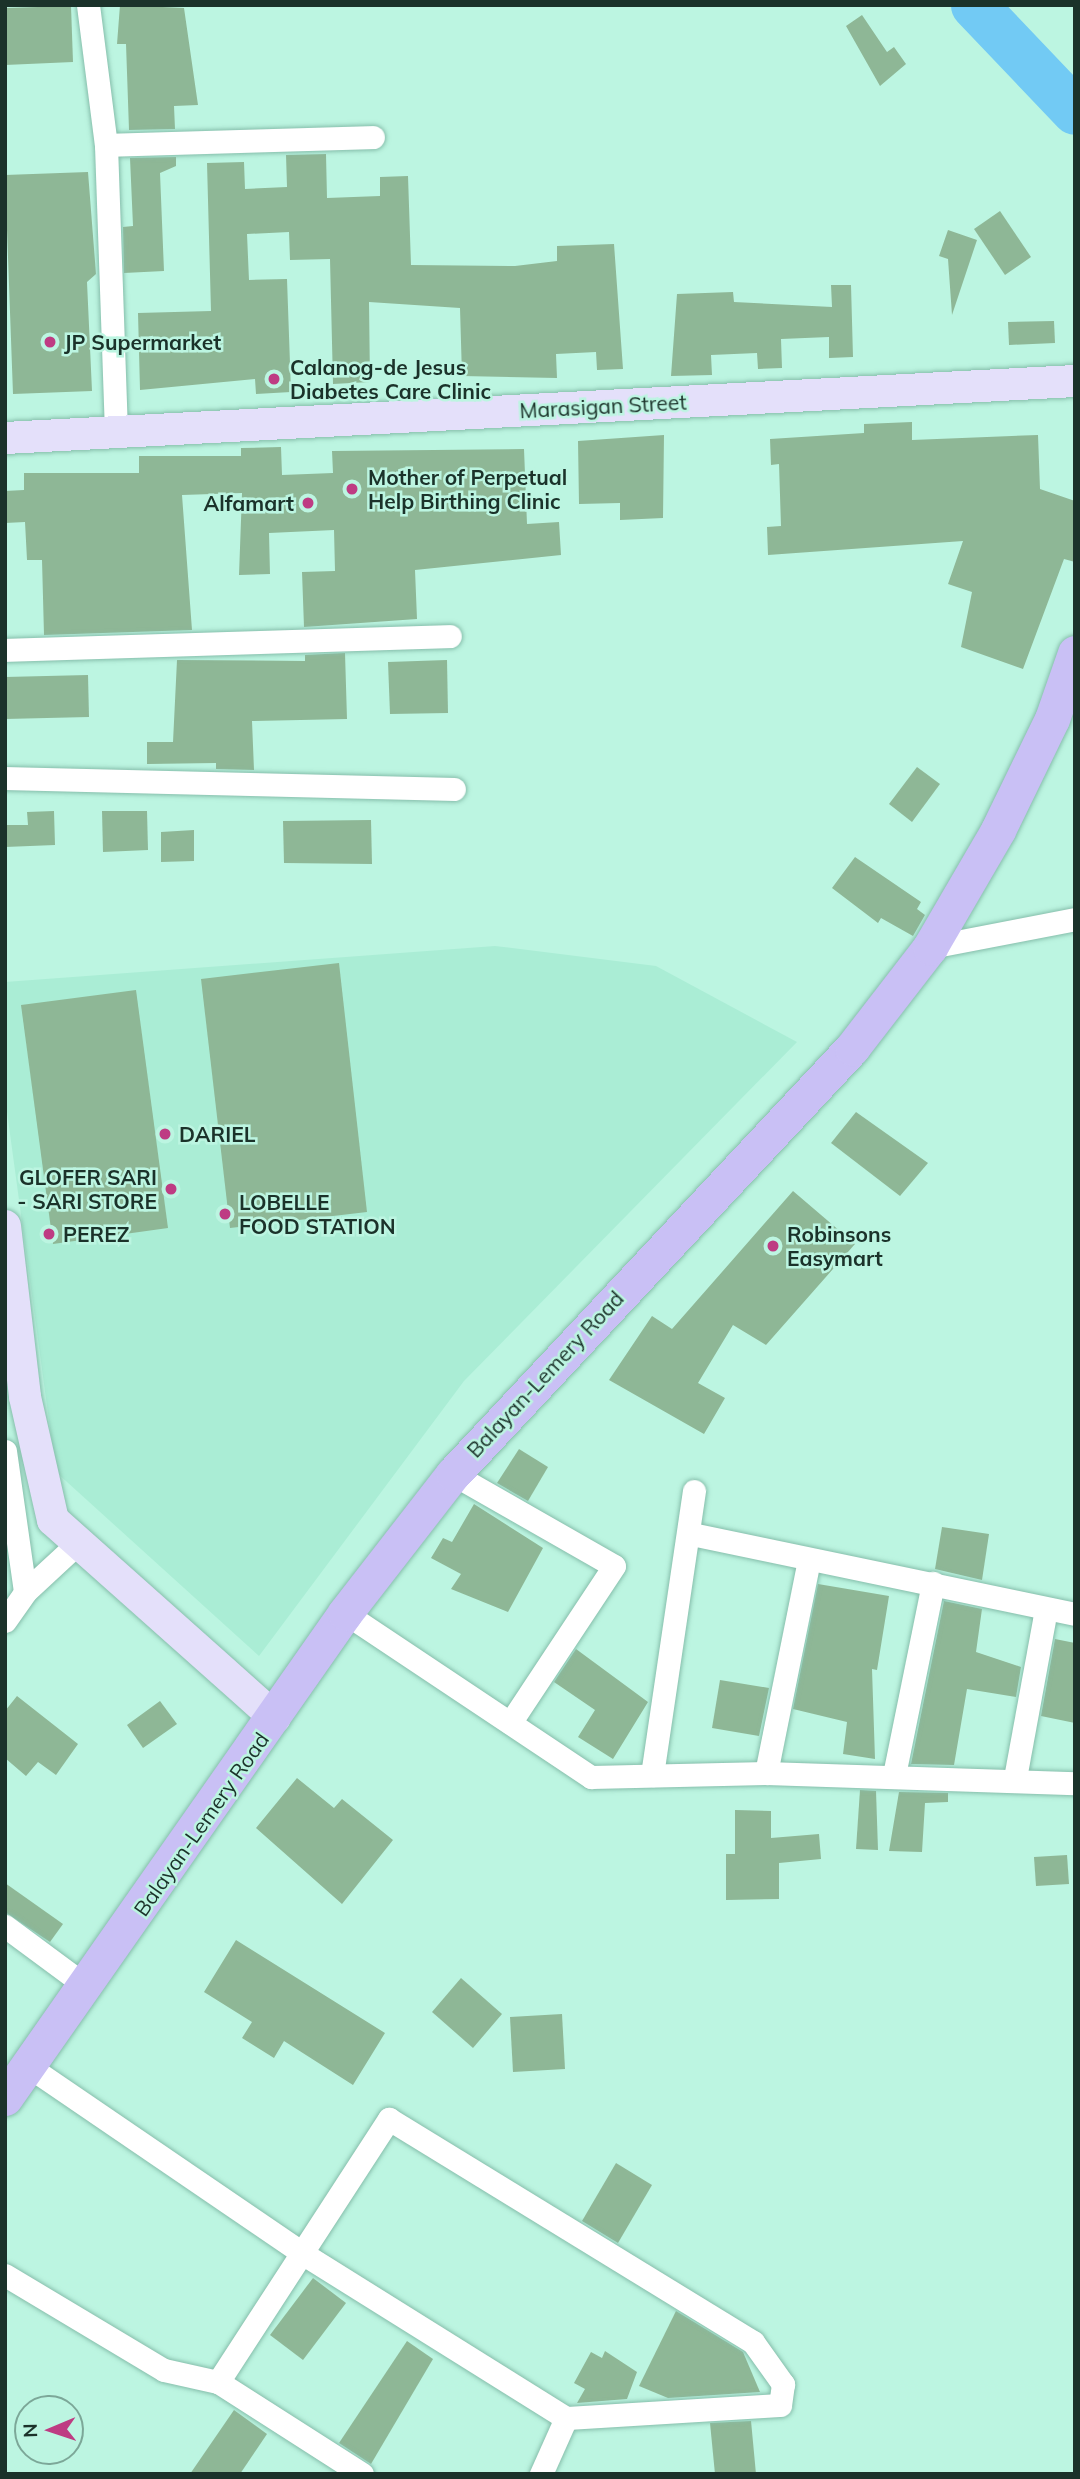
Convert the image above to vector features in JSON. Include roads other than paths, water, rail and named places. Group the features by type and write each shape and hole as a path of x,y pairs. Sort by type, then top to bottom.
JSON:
{"main road":[{"name":"Marasigan Street","path":"5,438 1075,381"},
{"name":"Balayan-Lemery Road","path":"5,2098 275,1718 345,1613 453,1474 852,1048 930,947 998,830 1052,719 1075,653"},
{"path":"5,1226 25,1397 53,1520 275,1718"}],"street":[{"path":"88,5 106,145 116,432"},
{"path":"106,145 373,138"},
{"path":"5,650 450,636"},
{"path":"5,778 454,789"},
{"path":"930,947 1075,919"},
{"path":"5,1451 25,1591"},
{"path":"453,1474 614,1566 510,1723"},
{"path":"652,1774 692,1534 694,1491"},
{"path":"692,1534 1075,1614"},
{"path":"5,1621 25,1591 78,1543"},
{"path":"766,1773 809,1560"},
{"path":"894,1775 933,1583"},
{"path":"1015,1778 1045,1609"},
{"path":"345,1613 591,1777 766,1773 1015,1778 1075,1783"},
{"path":"5,1926 86,1986"},
{"path":"28,2066 302,2253 566,2418 780,2405 783,2384 753,2342 389,2119 302,2253 218,2382"},
{"path":"5,2275 164,2370 218,2382 362,2474"},
{"path":"541,2474 566,2418"}],"waterway":[{"path":"974,5 1075,111"}],"place":[{"name":"JP Supermarket","path":"50,342"},
{"name":"Calanog-de Jesus Diabetes Care Clinic","path":"274,379"},
{"name":"Mother of Perpetual Help Birthing Clinic","path":"352,489"},
{"name":"Alfamart","path":"308,503"},
{"name":"DARIEL","path":"165,1134"},
{"name":"GLOFER SARI - SARI STORE","path":"171,1189"},
{"name":"LOBELLE FOOD STATION","path":"225,1214"},
{"name":"PEREZ","path":"49,1234"},
{"name":"Robinsons Easymart","path":"773,1246"}]}
